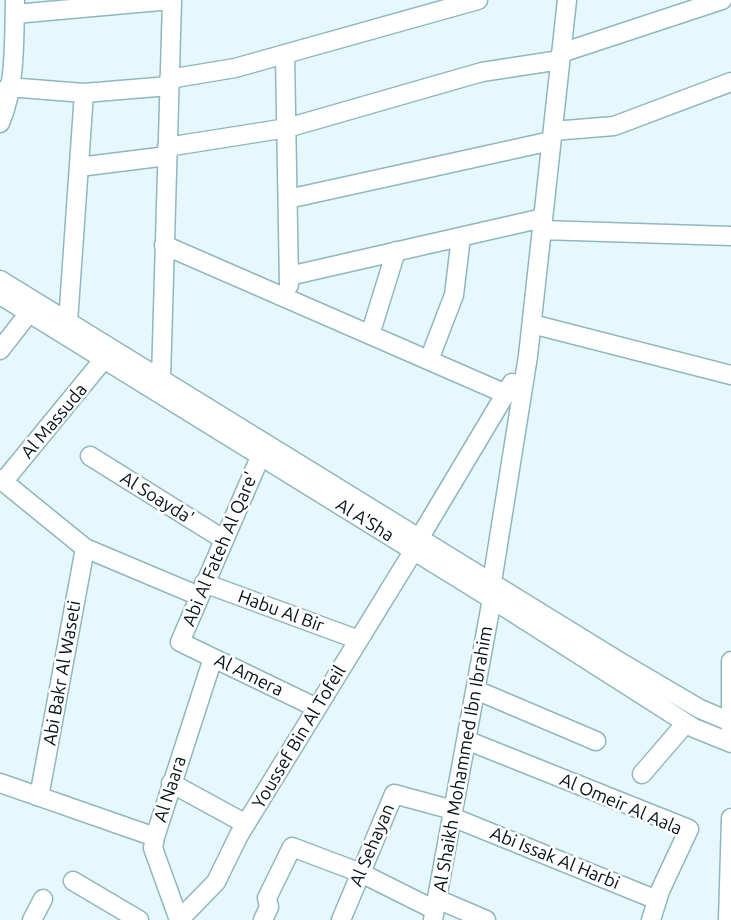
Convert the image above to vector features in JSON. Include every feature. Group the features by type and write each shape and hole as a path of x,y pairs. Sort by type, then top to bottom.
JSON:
{"street":[{"path":"0,123 15,7 171,0 161,379"},
{"path":"6,77 84,93 169,83 235,68 478,0"},
{"name":"Al Shaikh Mohammed Ibn Ibrahim","path":"435,910 476,690 528,356 567,0"},
{"path":"79,167 287,128 482,72 560,57 722,0"},
{"path":"285,54 289,299"},
{"path":"288,199 552,136 614,126 731,82"},
{"path":"68,322 84,93"},
{"path":"289,276 461,237 543,224 731,236"},
{"path":"429,360 454,295 461,237"},
{"path":"164,245 506,394"},
{"path":"370,335 396,251"},
{"name":"Al A'Sha","path":"0,280 161,379 492,590 730,726"},
{"name":"Al A'Sha","path":"0,295 261,455 417,544"},
{"path":"0,350 29,313"},
{"path":"532,324 731,375"},
{"name":"Youssef Bin Al Tofeil","path":"179,920 216,882 246,824 417,544 528,356"},
{"name":"Al Massuda","path":"2,481 104,359"},
{"name":"Abi Al Fateh Al Qare'","path":"180,642 261,455"},
{"name":"Al Soayda'","path":"90,456 223,539"},
{"name":"Habu Al Bir","path":"2,481 85,548 202,590 358,640"},
{"name":"Abi Bakr Al Waseti","path":"39,797 85,548"},
{"name":"Al A'Sha","path":"492,590 686,723 731,743"},
{"name":"Al Amera","path":"180,642 317,708"},
{"name":"Al Naara","path":"179,920 153,848 154,837 213,658"},
{"path":"730,726 731,661"},
{"path":"476,690 596,741"},
{"path":"642,774 686,723"},
{"name":"Al Omeir Al Aala","path":"466,740 689,829 657,900 651,920"},
{"path":"0,783 154,837"},
{"path":"171,783 246,824"},
{"name":"Al Sehayan","path":"341,920 394,794 453,813"},
{"name":"Abi Issak Al Harbi","path":"453,813 657,900"},
{"path":"728,920 731,818"},
{"path":"262,920 269,908 267,898 292,847 361,873 435,910 486,920"},
{"path":"73,881 138,920"},
{"path":"32,920 42,899"}]}
